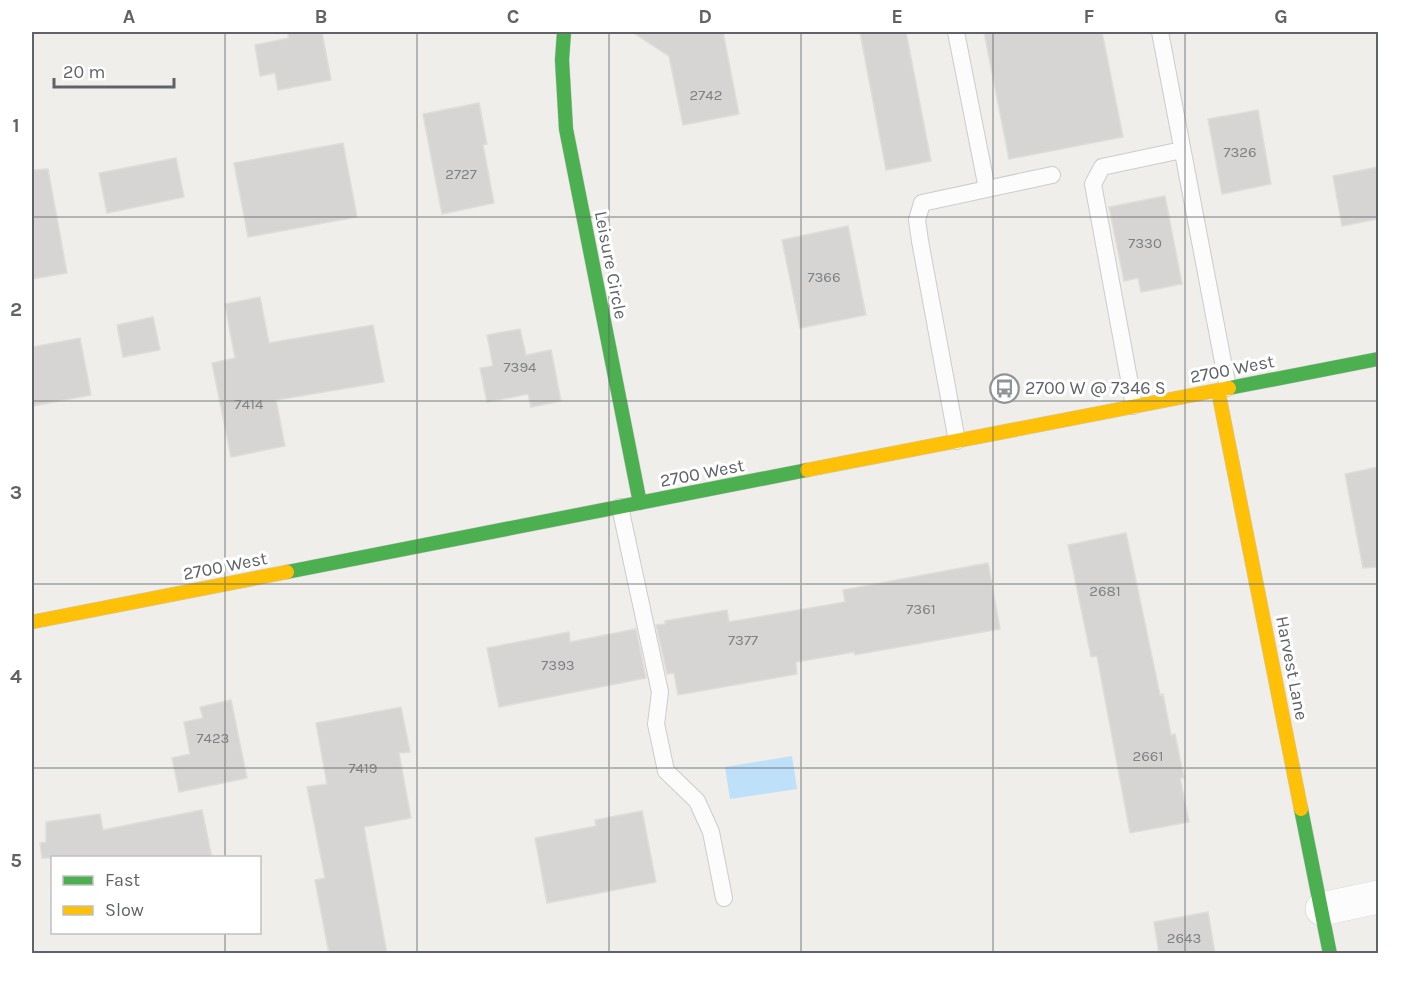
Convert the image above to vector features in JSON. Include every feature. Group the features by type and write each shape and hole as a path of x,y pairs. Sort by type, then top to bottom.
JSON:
{"main road":[{"name":"Leisure Circle","path":"564,32 562,60 566,129 640,503"},
{"name":"2700 West","path":"32,622 1378,358"},
{"name":"Harvest Lane","path":"1223,389 1330,954"}],"street":[{"path":"1322,909 1378,897"}],"lane":[{"path":"956,32 987,189"},
{"path":"1160,32 1223,389"},
{"path":"1134,406 1093,184 1102,167 1182,150"},
{"path":"957,441 917,220 922,203 1052,175"},
{"path":"620,507 660,692 656,724 666,771 697,801 711,832 724,898"}],"water":[{"path":"792,756 797,789 730,799 725,767"}],"building":[{"path":"287,32 322,32 331,80 278,90 275,73 260,76 255,45 289,38"},
{"path":"632,32 723,32 739,114 683,125 669,56"},
{"path":"860,32 906,32 931,161 886,170"},
{"path":"984,32 1102,32 1123,137 1009,159"},
{"path":"479,103 487,144 483,145 494,203 442,214 423,114"},
{"path":"1258,110 1271,184 1222,194 1208,119"},
{"path":"343,143 357,217 248,237 234,163"},
{"path":"176,158 184,197 107,213 99,173"},
{"path":"1378,167 1378,219 1342,226 1333,176"},
{"path":"48,169 67,273 32,279 32,170"},
{"path":"1165,196 1182,284 1141,292 1138,278 1124,281 1109,207"},
{"path":"848,226 866,315 800,328 782,240"},
{"path":"260,297 269,343 373,325 384,382 276,400 285,446 231,457 212,363 235,358 225,304"},
{"path":"153,317 160,350 123,357 117,325"},
{"path":"520,329 526,355 551,350 561,401 531,407 528,394 487,402 480,368 493,366 487,335"},
{"path":"80,338 91,395 32,406 32,347"},
{"path":"1378,467 1378,567 1363,568 1345,474"},
{"path":"1126,533 1160,695 1163,694 1171,735 1175,734 1184,778 1180,778 1189,822 1130,833 1097,656 1091,657 1068,545"},
{"path":"988,563 1000,629 855,655 854,652 796,662 797,674 678,695 674,673 667,674 656,625 665,624 665,621 727,610 729,622 845,602 843,590"},
{"path":"636,629 646,678 499,707 487,648 569,632 570,642"},
{"path":"231,700 247,778 179,792 172,758 190,754 184,722 203,718 200,707"},
{"path":"401,707 410,752 399,753 411,818 364,827 387,954 329,954 315,880 325,878 307,787 327,784 316,723"},
{"path":"202,810 212,856 51,856 51,858 42,858 40,843 46,842 46,822 100,814 103,830"},
{"path":"642,811 656,882 547,903 535,838 596,826 595,820"},
{"path":"1208,912 1215,954 1159,954 1154,922"}],"traffic: fast":[{"path":"564,32 562,60 566,129 640,503"},
{"path":"1229,388 1378,359"},
{"path":"287,572 807,470"},
{"path":"1301,809 1330,954"}],"traffic: slow":[{"path":"807,470 1229,388"},
{"path":"1218,390 1301,809"},
{"path":"32,622 287,572"}],"place":[{"name":"2700 W @ 7346 S","path":"1004,388"}]}
